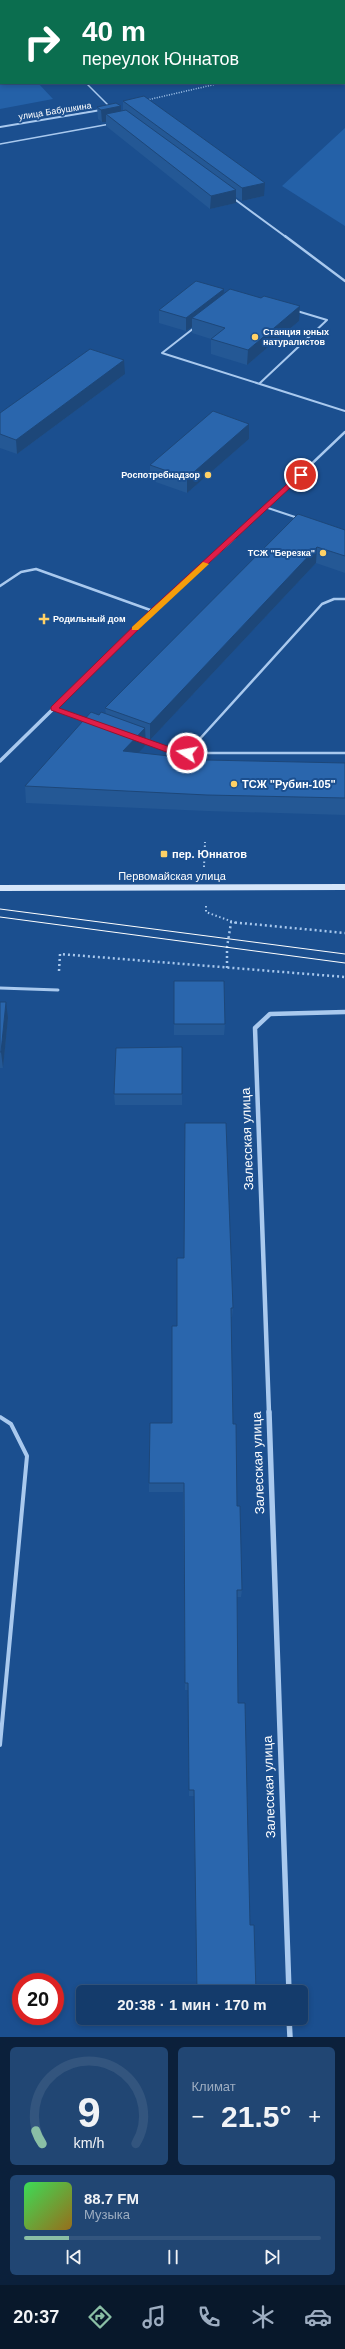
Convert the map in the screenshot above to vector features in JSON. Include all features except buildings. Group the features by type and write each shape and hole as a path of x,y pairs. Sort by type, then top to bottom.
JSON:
{"main road":[{"name":"Первомайская улица","path":"0,888 204,886 345,887"}],"street":[{"name":"улица Бабушкина","path":"0,127 111,108"},
{"path":"230,196 345,281"},
{"path":"0,761 153,611 268,508 345,432"},
{"name":"Залесская улица","path":"288,1985 255,1028 270,1014 345,1012"},
{"path":"289,2025 290,2037"}],"lane":[{"path":"87,84 111,108"},
{"path":"0,144 112,123"},
{"path":"260,383 327,320 290,309"},
{"path":"197,326 162,353 345,411"},
{"path":"268,508 303,520"},
{"path":"0,586 14,574 25,569 36,569 153,611"},
{"path":"187,753 322,604 334,599 345,599"},
{"path":"53,709 90,722"},
{"path":"142,740 172,751 187,753 345,754"},
{"path":"0,988 58,990"},
{"path":"0,1417 11,1424 27,1456 0,1745"}],"path":[{"path":"111,108 217,84"},
{"path":"205,842 204,886 206,912 231,924 345,933"},
{"path":"227,968 227,947 231,924"},
{"path":"58,990 60,954 345,978"}],"shaded area":[{"path":"0,84 39,84 53,99 0,109"},
{"path":"345,128 345,226 282,186"}],"tram line":[{"path":"0,909 345,954"},
{"path":"0,917 345,963"}],"slow traffic":[{"path":"135,629 206,564"}],"place":[{"name":"Станция юных натуралистов","path":"255,337"},
{"name":"Роспотребнадзор","path":"208,475"},
{"name":"ТСЖ \"Березка\"","path":"323,553"},
{"name":"Родильный дом","path":"44,619"},
{"name":"ТСЖ \"Рубин-105\"","path":"234,784"},
{"name":"пер. Юннатов","path":"164,854"}],"route":[{"path":"187,753 172,751 53,709 153,611 268,508 301,475"}]}
